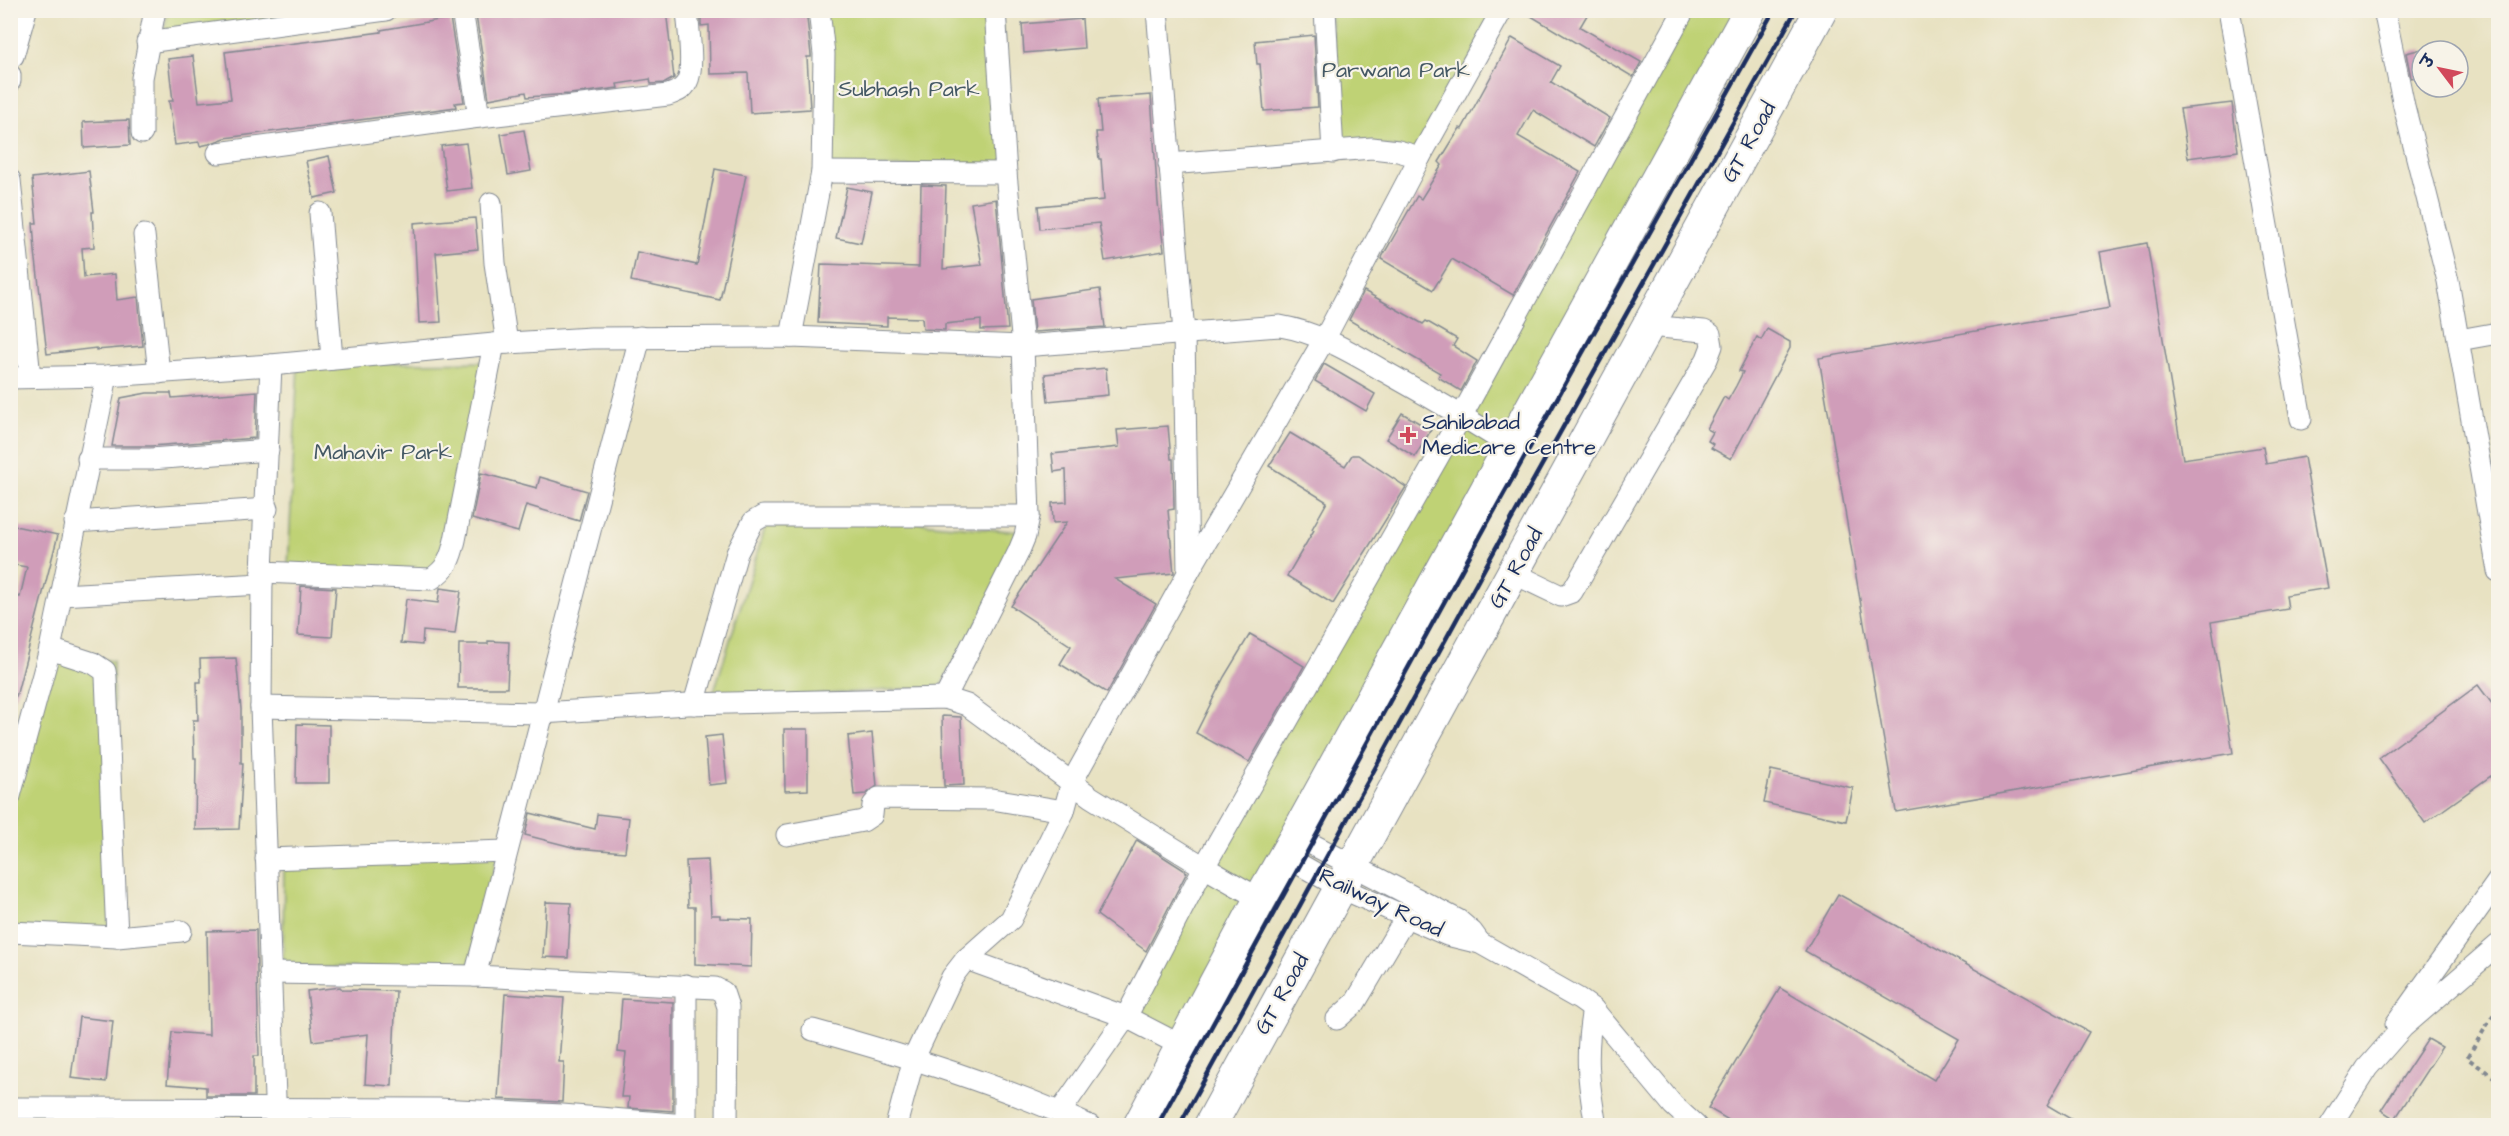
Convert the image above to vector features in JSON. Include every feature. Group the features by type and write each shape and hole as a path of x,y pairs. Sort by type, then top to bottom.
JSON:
{"highway":[{"path":"1139,1125 1260,899 1750,10"},
{"name":"GT Road","path":"1210,1125 1821,10"}],"street":[{"path":"10,81 26,10"},
{"path":"142,133 140,93 147,42 155,10"},
{"path":"147,42 310,16 386,10"},
{"path":"462,10 480,117"},
{"path":"218,153 480,117 668,95 681,90 688,82 690,66 687,10"},
{"path":"791,337 822,172 824,54 819,10"},
{"path":"945,698 1018,553 1025,536 1029,516 1023,346 1006,173 995,10"},
{"path":"1156,10 1184,333 1188,573"},
{"path":"1325,10 1333,152"},
{"path":"896,1125 914,1058 952,977 966,958 1011,919 1064,811 1072,782 1188,573 1325,338 1420,157 1502,10"},
{"path":"1060,1112 1126,1017 1203,867 1462,415 1684,10"},
{"path":"2229,10 2301,419"},
{"path":"2384,10 2404,106 2448,280 2497,562"},
{"path":"1169,164 1372,148 1398,151 1420,157"},
{"path":"822,172 1006,173"},
{"path":"10,180 20,378 159,373 272,365 500,343 640,337 791,337 1023,346 1280,326 1299,329 1325,338 1462,415 1511,447"},
{"path":"61,595 262,578 431,579 441,573 450,560 500,343 492,202"},
{"path":"320,213 332,359"},
{"path":"144,235 159,373"},
{"path":"1513,573 1561,596 1572,592 1707,359 1712,340 1710,334 1704,331 1648,326"},
{"path":"2459,340 2499,333"},
{"path":"474,976 640,337"},
{"path":"272,365 262,578 261,707 276,1117"},
{"path":"10,796 50,649 107,376"},
{"path":"88,459 151,459 268,450"},
{"path":"75,522 267,509"},
{"path":"694,704 737,553 753,522 763,516 1029,516"},
{"path":"50,649 93,663 105,671 117,937"},
{"path":"261,707 541,713 694,704 945,698 967,705 1072,782 1203,867 1260,899"},
{"path":"788,835 863,821 872,815 873,805 879,798 992,799 1064,811"},
{"name":"Railway Road","path":"1291,846 1406,917 1447,935 1480,943 1593,1009 1673,1105 1696,1125"},
{"path":"266,859 506,850"},
{"name":"Railway Road","path":"1346,878 1458,920 1472,932 1480,943"},
{"path":"2330,1125 2413,998 2499,881"},
{"path":"1337,1019 1355,1003 1406,917"},
{"path":"10,932 117,937 181,931"},
{"path":"2367,1068 2403,1027 2499,945"},
{"path":"966,958 1126,1017 1182,1047"},
{"path":"270,973 474,976 715,988 723,992 727,999 727,1125"},
{"path":"10,1108 52,1117 562,1115 686,1125 686,985"},
{"path":"1593,1009 1587,1051 1589,1087 1596,1125"},
{"path":"813,1030 914,1058 1090,1125"}],"path":[{"path":"2498,1007 2467,1058 2499,1080"}],"green space":[{"path":"168,11 312,11 161,43"},
{"name":"Subhash Park","path":"822,11 1001,11 1012,165 825,168"},
{"name":"Parwana Park","path":"1330,11 1497,11 1418,152 1342,138"},
{"path":"1683,11 1750,11 1184,1042 1127,1017"},
{"name":"Mahavir Park","path":"496,362 445,575 288,567 298,364"},
{"path":"771,509 1029,533 940,687 711,701"},
{"path":"50,649 113,661 117,937 11,932 11,796"},
{"path":"499,849 468,969 283,967 284,852"},
{"path":"10,1108 47,1108 45,1125 11,1125"}],"building":[{"path":"496,10 509,10 510,15 556,10 666,10 674,78 665,83 651,84 650,79 617,84 618,88 570,94 527,97 526,92 489,99 476,15"},
{"path":"701,10 806,10 811,55 807,57 810,109 750,113 748,73 710,74 709,25 701,26"},
{"path":"1521,10 1590,10 1580,27 1641,62 1633,77"},
{"path":"450,18 464,102 455,103 456,107 225,138 200,146 199,142 175,145 169,101 173,101 168,59 193,56 199,102 231,99 225,52 381,32 381,30"},
{"path":"1082,19 1084,48 1024,53 1022,24"},
{"path":"1314,35 1318,107 1264,111 1260,64 1257,64 1255,41"},
{"path":"1512,38 1560,66 1551,82 1610,118 1594,147 1533,110 1518,136 1580,172 1513,295 1452,259 1433,290 1381,259 1417,196 1421,199 1442,165 1439,162 1460,128 1462,129"},
{"path":"2410,52 2410,73 2406,53"},
{"path":"1151,95 1158,203 1164,251 1105,261 1099,223 1040,229 1038,206 1104,200 1101,159 1099,159 1096,132 1101,132 1098,99"},
{"path":"2232,103 2238,151 2188,158 2180,109"},
{"path":"129,120 130,145 84,148 83,122"},
{"path":"524,130 531,171 508,175 501,134"},
{"path":"466,143 472,188 447,191 441,146"},
{"path":"329,156 337,193 314,198 306,161"},
{"path":"715,169 746,175 720,300 631,281 637,252 697,265"},
{"path":"89,171 94,212 92,212 94,247 82,248 84,277 115,274 117,300 138,297 143,346 96,350 96,348 47,354 35,251 33,223 37,223 32,178"},
{"path":"921,185 946,186 943,269 982,265 971,203 996,199 1008,329 981,330 981,320 945,324 945,330 923,329 922,318 887,317 887,326 818,323 821,264 919,267"},
{"path":"847,187 872,192 861,243 836,238"},
{"path":"475,218 478,249 436,253 441,322 419,323 414,223"},
{"path":"2147,243 2183,459 2263,447 2266,464 2304,457 2328,588 2286,595 2288,609 2211,622 2233,753 1896,812 1819,358 2110,308 2100,252"},
{"path":"1100,289 1105,327 1034,332 1031,299"},
{"path":"1364,291 1423,324 1426,321 1457,339 1453,346 1477,361 1461,391 1438,377 1440,373 1349,320"},
{"path":"1767,329 1790,342 1790,348 1731,459 1711,448 1713,444 1708,441 1713,432 1707,429 1724,397 1728,400 1736,386 1743,372 1739,371 1757,337 1761,340"},
{"path":"1324,364 1375,394 1366,411 1315,381"},
{"path":"1106,368 1108,395 1048,401 1045,374"},
{"path":"257,391 255,438 151,446 112,446 121,398 147,393 171,393 172,398"},
{"path":"1402,413 1431,430 1415,457 1386,439"},
{"path":"1168,426 1171,459 1173,459 1174,509 1168,510 1174,573 1115,579 1156,604 1107,693 1060,664 1071,646 1011,606 1067,522 1053,523 1052,503 1067,502 1066,470 1054,472 1052,454 1119,447 1117,430"},
{"path":"1290,433 1345,466 1352,455 1358,455 1406,487 1333,604 1287,576 1314,530 1312,529 1327,502 1269,466"},
{"path":"481,473 537,488 540,477 587,491 579,521 526,505 518,532 472,519"},
{"path":"10,525 58,535 16,697 10,696 10,595 20,597 27,567 10,564"},
{"path":"301,586 336,588 332,637 298,635"},
{"path":"440,588 461,591 455,634 423,631 422,645 401,643 406,599 438,603"},
{"path":"1250,634 1304,666 1249,762 1196,733 1224,677"},
{"path":"488,641 509,642 507,688 458,688 459,644 488,644"},
{"path":"236,658 241,709 241,763 243,763 239,829 195,830 196,758 194,758 193,720 198,720 197,682 201,682 200,659"},
{"path":"2478,685 2499,713 2499,770 2425,823 2379,758"},
{"path":"942,716 961,717 964,785 944,786"},
{"path":"297,724 329,725 329,783 296,783"},
{"path":"784,729 808,729 808,790 785,791"},
{"path":"872,733 877,786 866,794 854,795 848,736"},
{"path":"722,735 727,783 709,785 705,737"},
{"path":"1771,770 1853,788 1846,821 1764,803"},
{"path":"530,813 595,829 597,814 629,818 625,852 576,848 525,835"},
{"path":"1137,840 1187,872 1146,951 1097,915"},
{"path":"708,860 711,915 720,915 720,918 752,919 751,967 695,964 695,907 688,907 686,861"},
{"path":"1838,894 2089,1032 2047,1105 2081,1125 1737,1125 1708,1108 1780,988 1934,1080 1959,1039 1805,951"},
{"path":"546,902 571,903 568,958 543,957"},
{"path":"256,930 259,1056 254,1056 254,1096 206,1096 206,1087 167,1084 172,1032 209,1035 207,931"},
{"path":"340,987 343,990 396,991 392,1086 365,1084 368,1034 313,1041 307,991"},
{"path":"505,994 564,998 559,1062 564,1062 562,1102 498,1099"},
{"path":"622,999 673,1002 673,1111 628,1108 629,1097 621,1097 626,1053 618,1052"},
{"path":"79,1017 113,1021 106,1082 71,1078"},
{"path":"2428,1039 2442,1047 2395,1119 2381,1110"}],"railway":[{"path":"1157,1126 1487,524 1774,10"},
{"path":"1179,1126 1504,533 1796,10"}],"place":[{"name":"Sahibabad Medicare Centre","path":"1408,435"}]}
